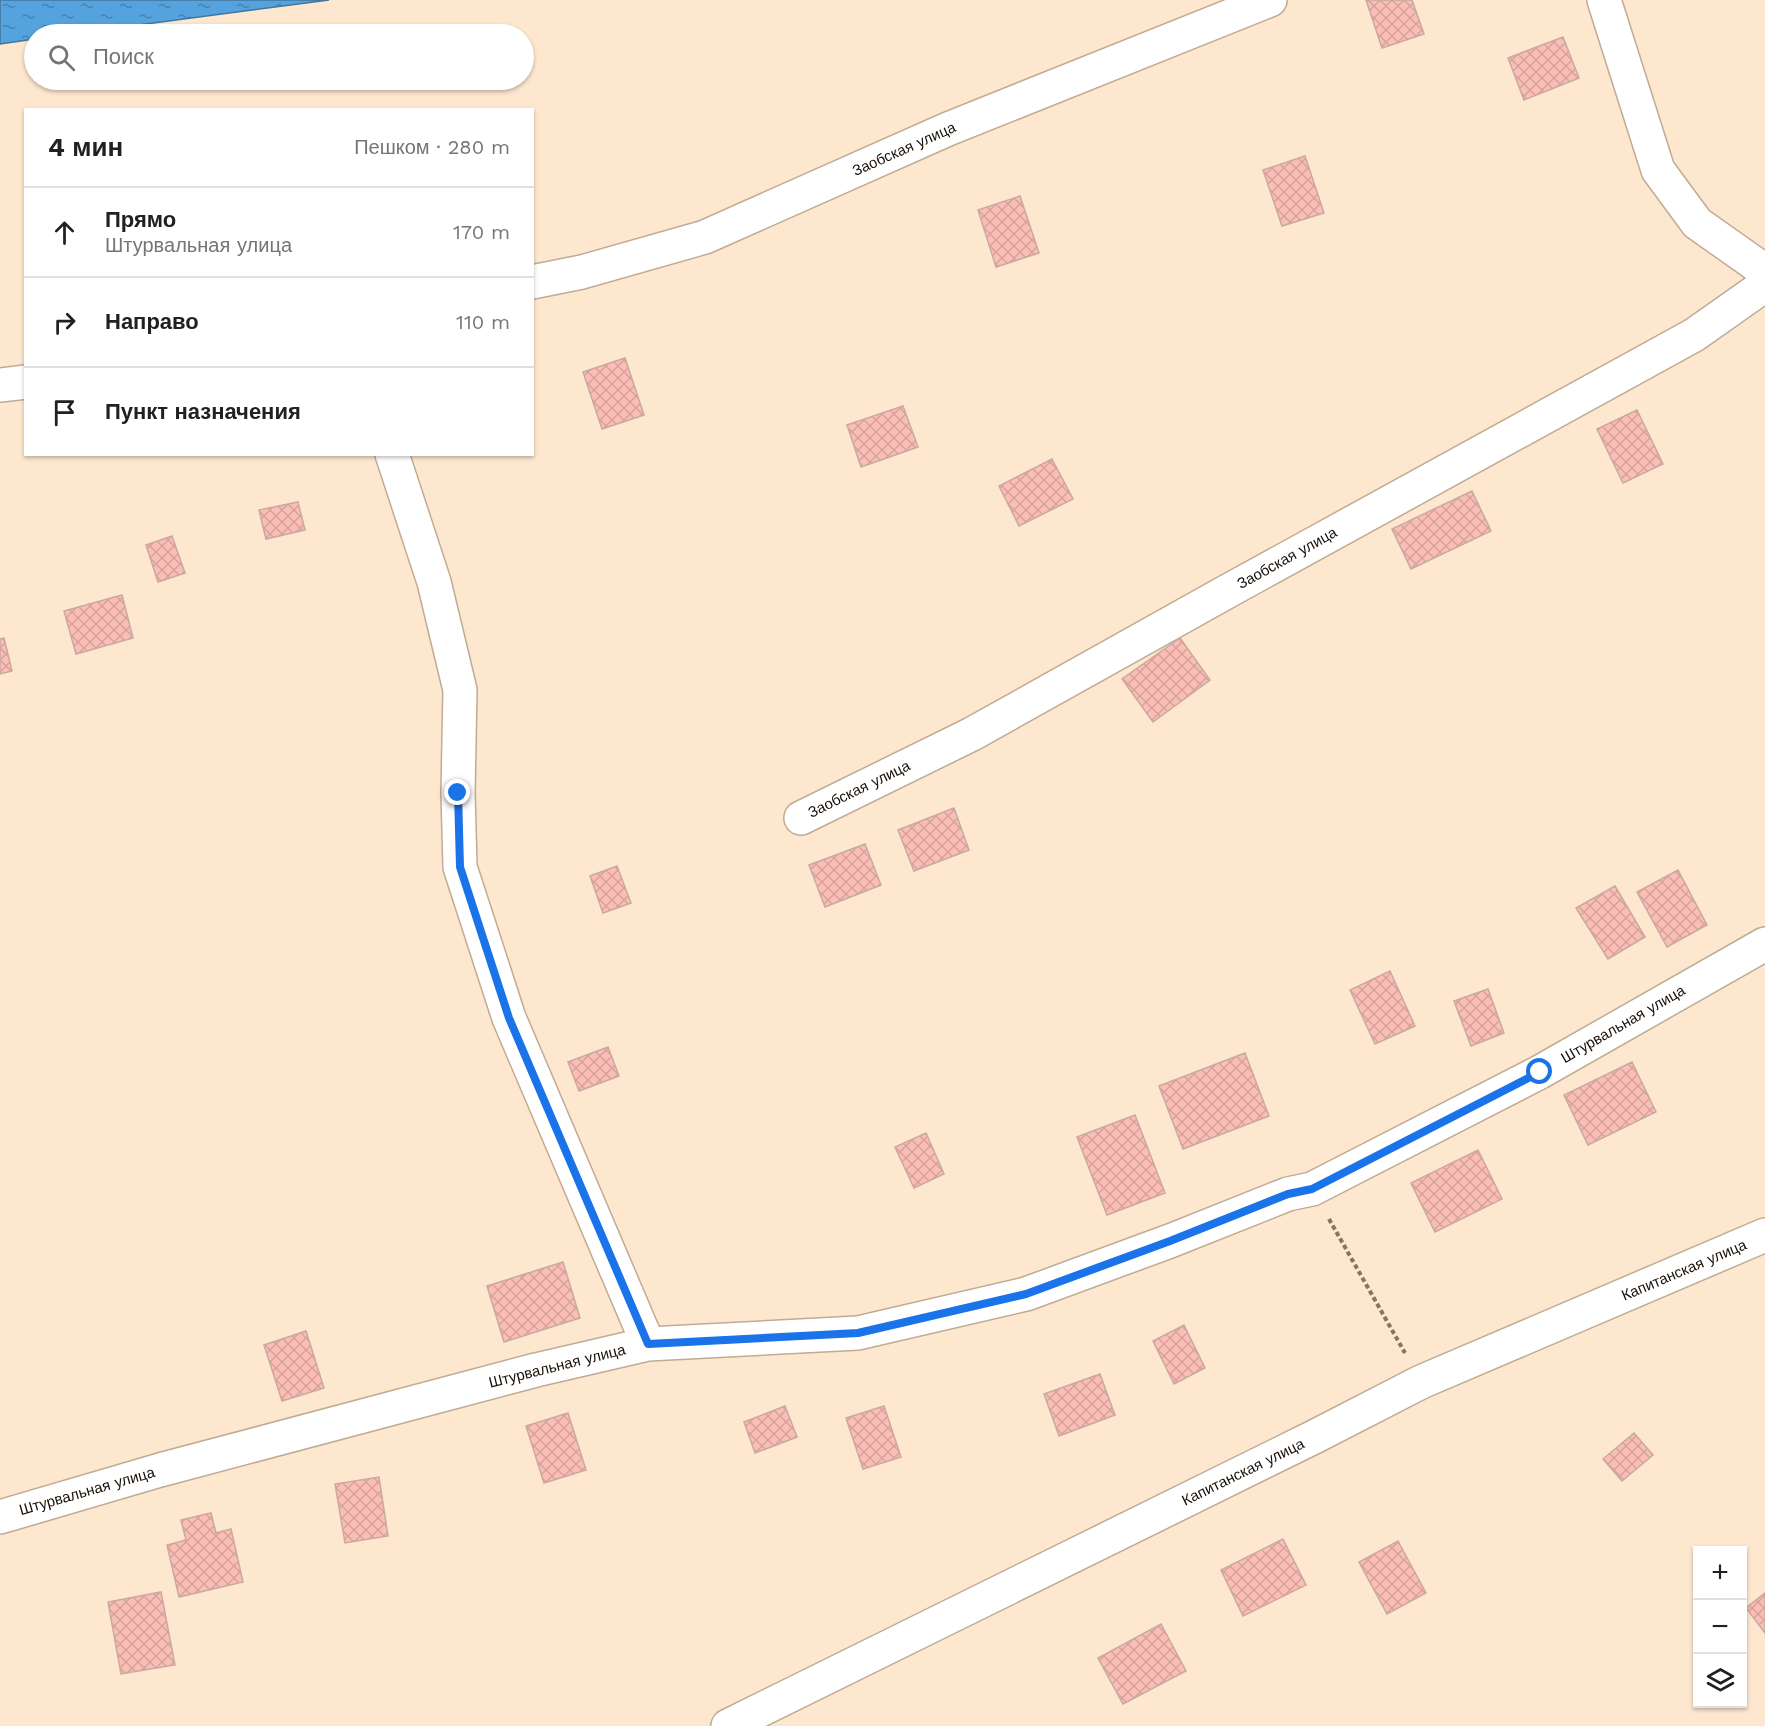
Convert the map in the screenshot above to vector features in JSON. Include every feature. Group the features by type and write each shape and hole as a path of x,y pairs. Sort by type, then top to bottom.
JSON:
{"street":[{"name":"Заобская улица","path":"534,282 582,272 705,237 948,129 1270,0"},
{"path":"1604,0 1658,170 1697,223 1765,271"},
{"name":"Заобская улица","path":"801,818 972,734 1694,335 1765,285"},
{"path":"0,385 24,382"},
{"path":"393,456 434,582 460,690 458,793 460,867 509,1018 648,1344"},
{"name":"Штурвальная улица","path":"0,1517 160,1470 536,1370 648,1344 858,1333 1026,1294 1170,1241 1288,1194 1312,1189 1540,1072 1765,944"},
{"name":"Капитанская улица","path":"728,1726 1421,1382 1765,1235"}],"path":[{"path":"1312,1189 1421,1382"}],"water":[{"path":"0,0 329,0 146,24 24,24 24,40 0,44"}],"building":[{"path":"1366,0 1412,0 1424,34 1382,48"},
{"path":"1563,37 1579,78 1524,100 1508,58"},
{"path":"1305,156 1324,213 1282,226 1263,170"},
{"path":"1020,196 1039,253 996,267 978,210"},
{"path":"625,358 644,415 602,429 583,372"},
{"path":"903,406 918,447 861,467 847,425"},
{"path":"1637,410 1663,464 1623,483 1597,429"},
{"path":"1052,459 1073,499 1019,526 999,486"},
{"path":"1472,491 1491,531 1411,569 1392,529"},
{"path":"298,502 305,530 266,539 259,510"},
{"path":"172,536 185,573 158,582 146,545"},
{"path":"122,595 133,638 76,654 64,611"},
{"path":"4,638 12,671 0,674 0,639"},
{"path":"1180,638 1210,680 1153,722 1122,679"},
{"path":"954,808 969,850 914,871 898,830"},
{"path":"865,844 881,885 825,907 809,865"},
{"path":"617,866 631,903 603,913 590,876"},
{"path":"1678,870 1707,925 1667,947 1637,892"},
{"path":"1615,886 1645,937 1608,959 1576,908"},
{"path":"1390,971 1415,1026 1375,1044 1350,990"},
{"path":"1488,989 1504,1033 1471,1046 1454,1001"},
{"path":"608,1047 619,1076 579,1091 568,1062"},
{"path":"1245,1053 1269,1116 1183,1149 1159,1086"},
{"path":"1632,1062 1656,1112 1588,1145 1564,1095"},
{"path":"1135,1115 1165,1193 1107,1215 1077,1137"},
{"path":"926,1133 944,1174 914,1188 895,1147"},
{"path":"1478,1150 1502,1199 1435,1232 1411,1183"},
{"path":"563,1262 580,1318 504,1342 487,1286"},
{"path":"1184,1325 1205,1368 1174,1384 1153,1341"},
{"path":"306,1331 324,1388 282,1401 264,1345"},
{"path":"1100,1374 1115,1415 1059,1436 1044,1394"},
{"path":"785,1406 797,1437 755,1453 744,1422"},
{"path":"884,1406 901,1457 863,1469 846,1418"},
{"path":"568,1413 586,1470 544,1483 526,1426"},
{"path":"1634,1433 1653,1455 1622,1481 1603,1459"},
{"path":"379,1477 388,1536 345,1543 335,1484"},
{"path":"211,1513 216,1533 231,1529 243,1582 179,1597 167,1545 186,1540 181,1520"},
{"path":"1283,1539 1306,1585 1243,1616 1221,1570"},
{"path":"1398,1541 1426,1593 1387,1614 1359,1562"},
{"path":"161,1592 175,1665 121,1674 108,1602"},
{"path":"1765,1593 1765,1633 1747,1609"},
{"path":"1161,1624 1186,1671 1123,1704 1098,1658"}],"route":[{"path":"458,793 460,867 509,1018 648,1344 858,1333 1026,1294 1170,1241 1288,1194 1312,1189 1540,1072"}]}
